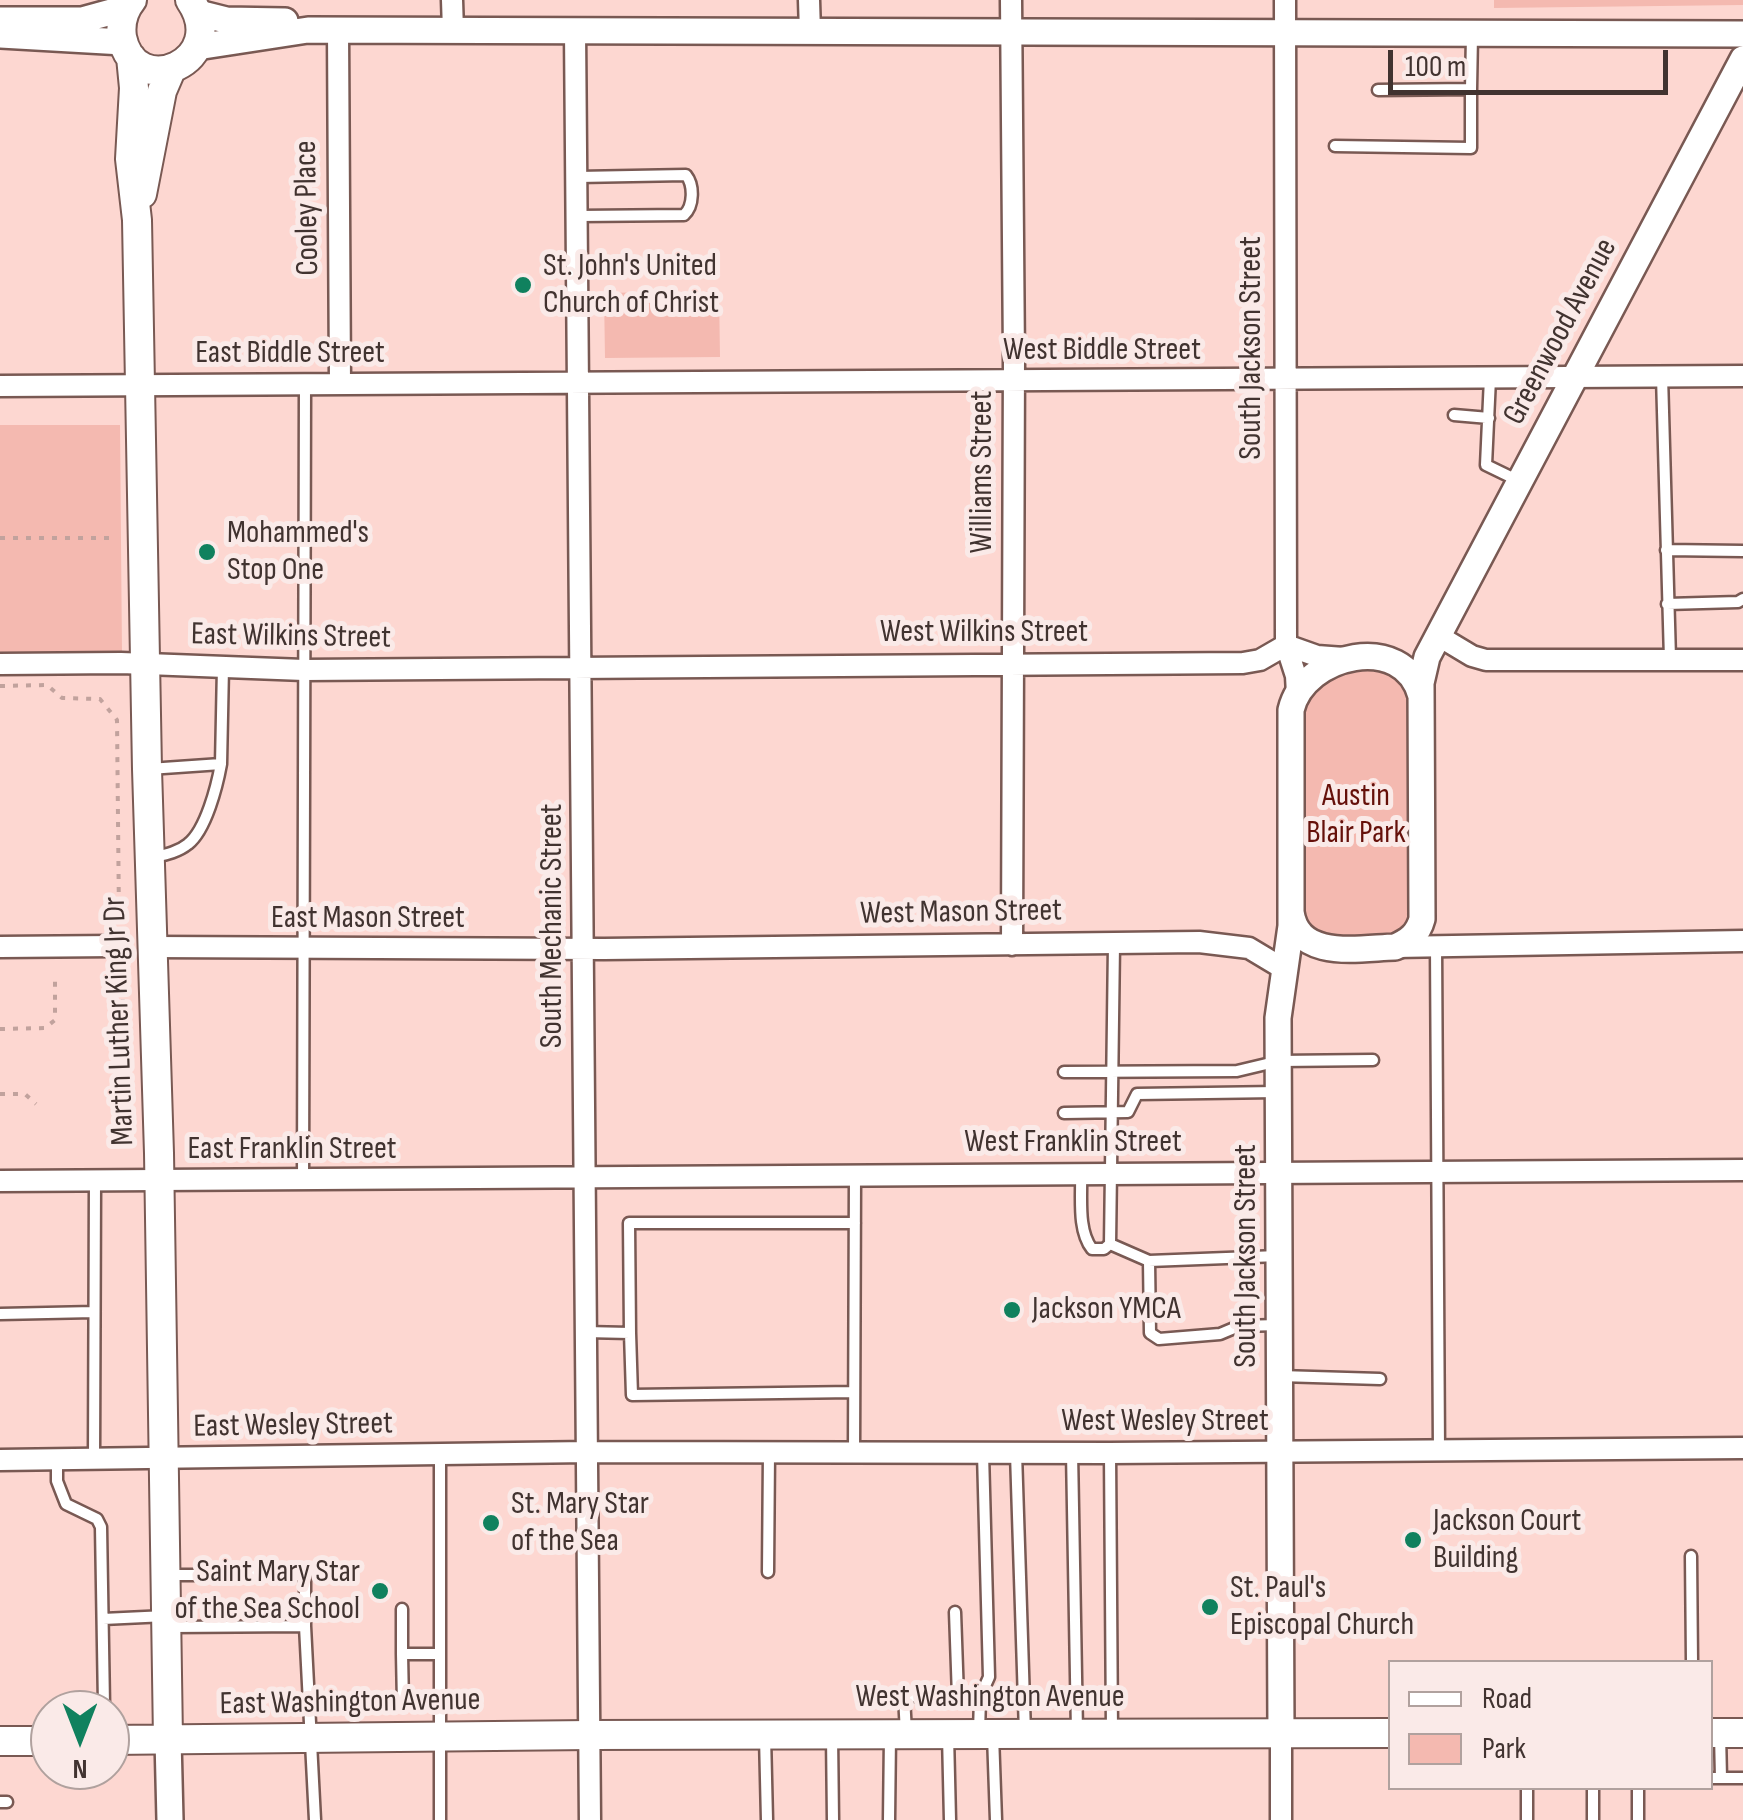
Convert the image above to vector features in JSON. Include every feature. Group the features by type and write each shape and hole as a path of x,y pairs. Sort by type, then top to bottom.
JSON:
{"main road":[{"name":"Martin Luther King Jr Dr","path":"129,4 121,29 134,88 130,159 137,220 141,385 160,1180 168,1740"},
{"path":"127,50 150,70 171,70 187,61 197,47 200,29 194,6"},
{"name":"Martin Luther King Jr Dr","path":"137,220 162,91 171,70"},
{"name":"West Washington Avenue","path":"590,1735 1388,1733"},
{"name":"East Washington Avenue","path":"130,1740 590,1735"},
{"path":"0,1741 30,1741"}],"street":[{"path":"452,0 453,31"},
{"path":"810,0 810,33"},
{"name":"Williams Street","path":"1011,0 1012,945"},
{"name":"South Jackson Street","path":"1281,1820 1278,1004 1291,912 1290,721 1297,694 1286,645 1285,0"},
{"path":"0,20 82,20 129,4"},
{"path":"194,6 226,20 295,21 308,30"},
{"path":"197,47 308,30 1743,34"},
{"name":"Cooley Place","path":"338,31 340,384"},
{"name":"South Mechanic Street","path":"575,32 590,1820"},
{"path":"0,36 127,50"},
{"name":"Greenwood Avenue","path":"1422,920 1422,674 1437,636 1743,58"},
{"name":"West Biddle Street","path":"580,384 1743,376"},
{"name":"East Biddle Street","path":"0,386 580,384"},
{"path":"1286,645 1318,656 1380,658 1412,654 1437,636 1486,660 1743,660"},
{"name":"West Wilkins Street","path":"582,668 1243,663 1260,660 1286,645"},
{"path":"1297,694 1314,673 1344,658"},
{"path":"1380,658 1411,674 1421,696"},
{"name":"East Wilkins Street","path":"0,664 304,670 582,668"},
{"path":"1291,912 1293,924 1304,938 1326,949"},
{"path":"1395,947 1416,933 1422,920 1442,944"},
{"path":"1284,969 1300,955 1326,949 1743,941"},
{"name":"West Mason Street","path":"584,949 1230,944 1260,952 1284,969"},
{"path":"0,948 114,946"},
{"name":"East Mason Street","path":"152,948 584,949"},
{"name":"West Franklin Street","path":"583,1177 1743,1170"},
{"name":"East Franklin Street","path":"0,1181 583,1177"},
{"name":"West Wesley Street","path":"588,1452 1743,1448"},
{"name":"East Wesley Street","path":"0,1460 588,1452"},
{"name":"Martin Luther King Jr Dr","path":"168,1740 170,1820"}],"lane":[{"path":"1334,146 1471,148 1472,34"},
{"path":"1378,90 1471,89"},
{"path":"578,176 686,175 690,180 691,204 684,215 578,216"},
{"path":"1662,376 1670,660"},
{"path":"1490,378 1486,466 1519,481"},
{"path":"303,1181 305,385"},
{"path":"1454,415 1489,418"},
{"path":"1666,550 1743,551"},
{"path":"1667,604 1743,600"},
{"path":"150,858 176,852 192,842 213,800 221,764 223,667"},
{"path":"148,769 221,764"},
{"path":"1081,1172 1083,1233 1092,1249 1104,1249 1110,1244 1114,944"},
{"path":"1439,1451 1436,1171 1442,944"},
{"path":"1064,1072 1237,1070 1279,1061 1372,1060"},
{"path":"1064,1114 1128,1112 1137,1094 1279,1092"},
{"path":"854,1454 855,1174"},
{"path":"94,1460 95,1180"},
{"path":"854,1222 629,1223 632,1396 854,1392"},
{"path":"1110,1244 1149,1262 1279,1256"},
{"path":"1149,1262 1150,1332 1158,1339 1220,1334 1239,1326 1280,1326"},
{"path":"0,1314 94,1312"},
{"path":"585,1332 630,1333"},
{"path":"1279,1376 1380,1379"},
{"path":"768,1572 769,1452"},
{"path":"1072,1452 1076,1733"},
{"path":"984,1453 989,1677 980,1697 996,1820"},
{"path":"1016,1453 1026,1734"},
{"path":"1110,1453 1112,1732"},
{"path":"440,1454 440,1820"},
{"path":"57,1460 56,1482 66,1504 97,1519 101,1527 104,1690"},
{"path":"1691,1556 1692,1660"},
{"path":"166,1575 305,1575 315,1820"},
{"path":"402,1609 402,1704"},
{"path":"955,1612 958,1696"},
{"path":"103,1619 305,1626"},
{"path":"402,1654 438,1654"},
{"path":"889,1820 904,1696 980,1697"},
{"path":"1725,1733 1716,1778 1743,1778"},
{"path":"765,1734 767,1820"},
{"path":"832,1734 833,1820"},
{"path":"948,1734 950,1820"},
{"path":"1526,1790 1527,1820"},
{"path":"1593,1790 1594,1820"},
{"path":"1638,1790 1638,1820"}],"path":[{"path":"0,538 112,538"},
{"path":"0,686 48,685 62,698 100,699 117,720 119,918"},
{"path":"122,973 126,1118"},
{"path":"0,1029 45,1028 56,1020 55,974"},
{"path":"0,1094 26,1094 36,1104"}],"green space":[{"path":"1494,0 1743,0 1743,5 1494,8"},
{"path":"719,291 720,357 605,358 604,293"},
{"path":"0,425 120,425 122,656 0,658"},
{"name":"Austin Blair Park","path":"1332,662 1411,674 1416,933 1326,949 1291,912 1290,721"}],"place":[{"name":"St. John's United Church of Christ","path":"523,285"},
{"name":"Mohammed's Stop One","path":"207,552"},
{"name":"Jackson YMCA","path":"1012,1310"},
{"name":"St. Mary Star of the Sea","path":"491,1523"},
{"name":"Jackson Court Building","path":"1413,1540"},
{"name":"Saint Mary Star of the Sea School","path":"380,1591"},
{"name":"St. Paul's Episcopal Church","path":"1210,1607"}]}
